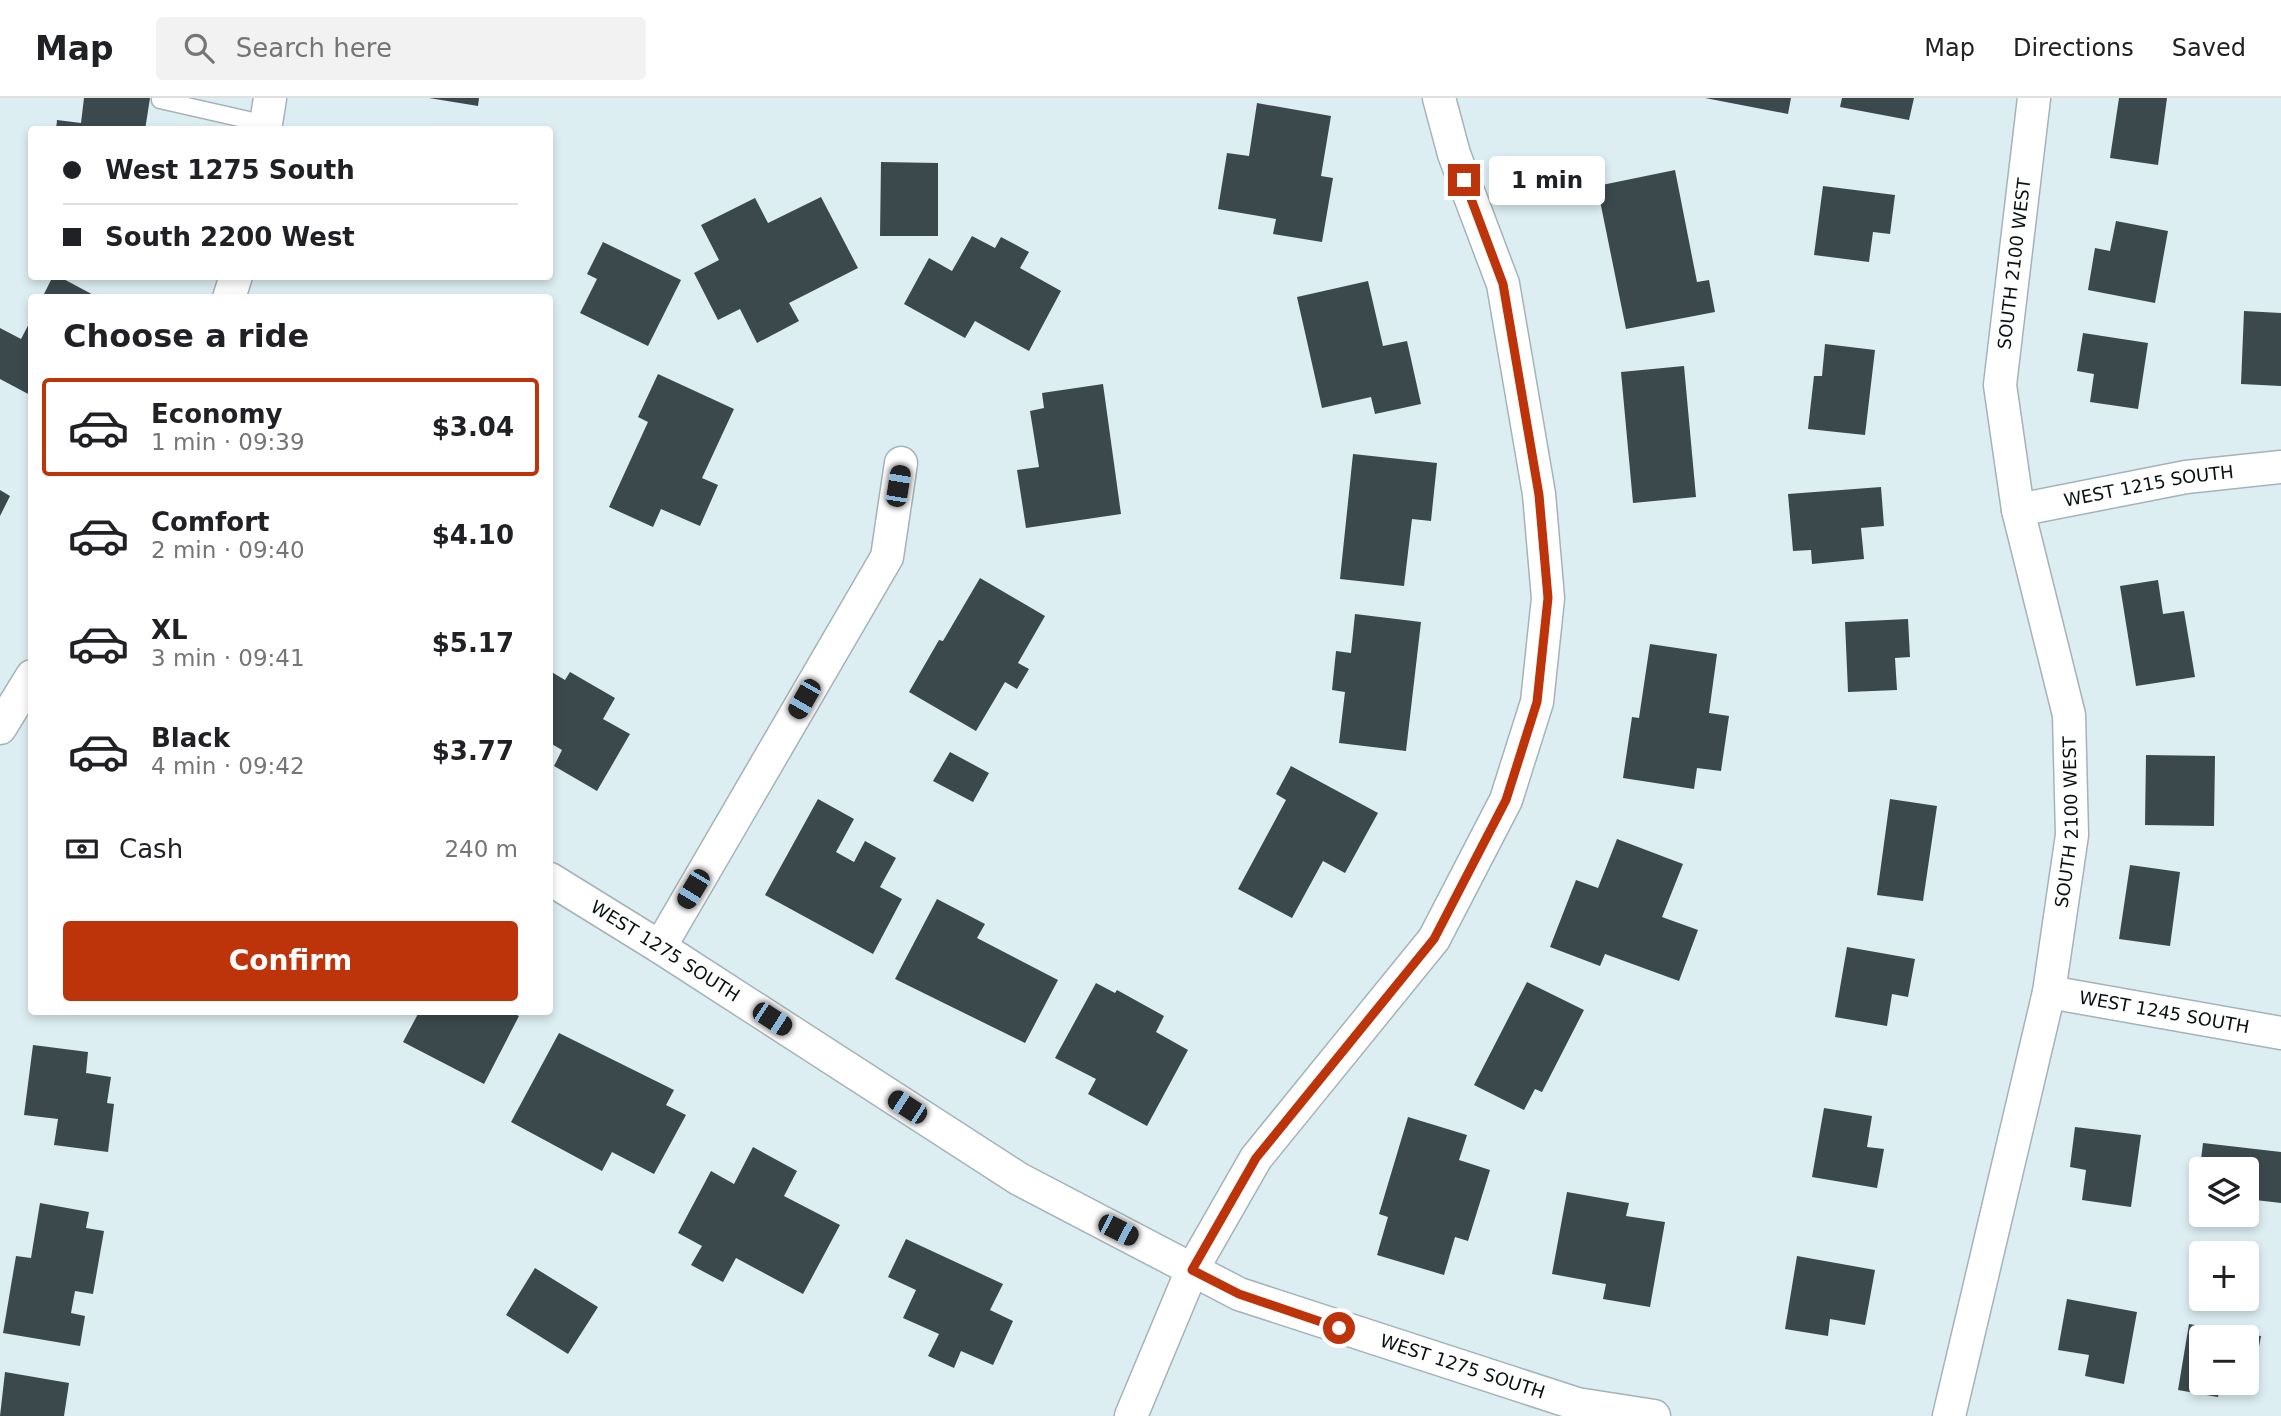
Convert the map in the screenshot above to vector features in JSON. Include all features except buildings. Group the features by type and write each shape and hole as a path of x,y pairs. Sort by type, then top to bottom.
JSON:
{"street":[{"path":"1131,1416 1192,1270 1256,1158 1434,939 1506,800 1537,702 1548,598 1539,495 1503,284 1454,154 1438,98"},
{"name":"SOUTH 2100 WEST","path":"1949,1416 2049,992 2072,835 2069,715 2018,510 2000,385 2034,98"},
{"path":"660,947 887,557 901,463"},
{"name":"WEST 1215 SOUTH","path":"2018,510 2186,477 2281,467"},
{"path":"0,729 28,683"},
{"name":"WEST 1275 SOUTH","path":"553,881 1019,1179 1239,1294 1577,1404 1654,1416"},
{"name":"WEST 1245 SOUTH","path":"2049,992 2281,1033"}],"lane":[{"path":"160,100 267,117"}],"route":[{"path":"1339,1328 1239,1294 1192,1270 1256,1158 1434,939 1506,800 1537,702 1548,598 1539,495 1503,284 1464,180"}]}
